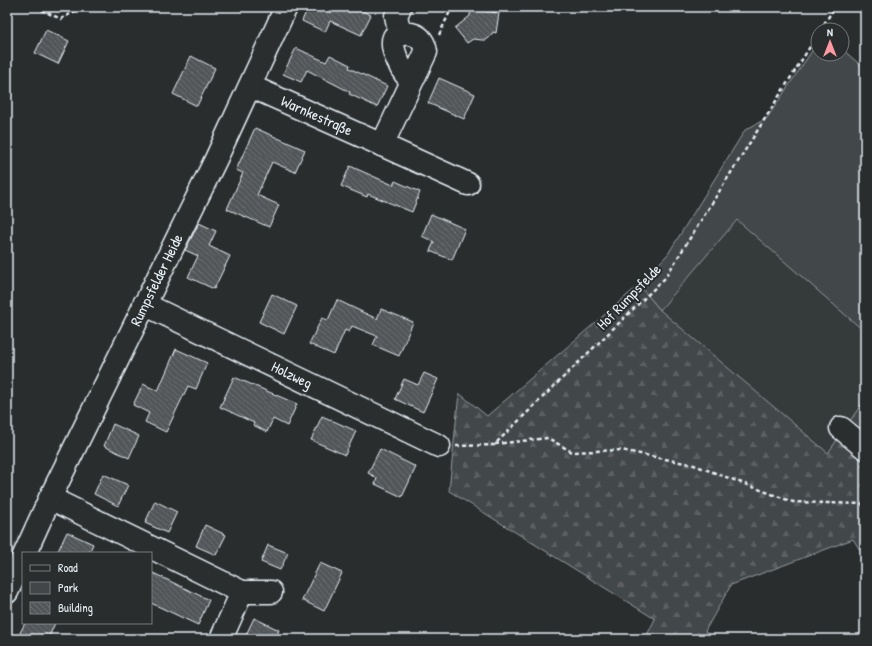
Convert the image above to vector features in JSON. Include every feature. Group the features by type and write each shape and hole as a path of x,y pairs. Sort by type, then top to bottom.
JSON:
{"street":[{"name":"Rumpsfelder Heide","path":"25,552 144,304 216,159 286,7"},
{"path":"400,7 396,16 400,34"},
{"path":"382,145 426,52 425,44 420,38 406,33 400,34 394,37 392,41 393,50 406,77 412,80"},
{"name":"Warnkestraße","path":"250,86 468,184"},
{"name":"Holzweg","path":"144,304 439,446"},
{"path":"842,428 865,448"},
{"path":"50,498 242,592 271,592"},
{"path":"7,592 22,558"},
{"path":"220,639 242,592"}],"path":[{"path":"35,7 61,19 82,7"},
{"path":"426,52 434,44 452,7"},
{"path":"825,22 835,7"},
{"name":"Hof Rumpsfelde","path":"494,444 666,278 810,47"},
{"path":"439,446 494,444 548,438 572,452 621,450 694,465 793,502 862,504 865,502"}],"shaded area":[{"path":"737,220 865,332 865,399 828,453 660,310"}],"green space":[{"path":"810,54 810,62 850,62 850,56 865,69 865,332 737,220 660,310 639,285 668,254 745,130 767,118"},
{"path":"639,285 660,310 828,453 865,399 865,558 853,539 731,585 705,631 711,639 645,639 655,619 449,491 459,393 487,416"}],"building":[{"path":"308,7 354,7 371,15 361,35 330,21 325,32 302,21"},
{"path":"471,7 483,8 483,11 499,13 496,33 493,32 486,40 473,39 467,43 455,28 470,16"},
{"path":"46,30 69,41 58,64 35,53"},
{"path":"296,48 326,62 330,55 350,65 349,68 387,86 377,107 349,94 350,92 307,70 301,82 283,74"},
{"path":"191,56 215,68 197,106 173,94"},
{"path":"439,78 475,94 464,119 428,103"},
{"path":"255,128 305,150 295,172 272,162 257,195 279,205 269,227 227,209 243,173 236,170"},
{"path":"350,166 393,185 395,181 420,192 412,212 368,194 367,197 341,186"},
{"path":"431,214 465,229 452,260 430,251 434,242 422,236"},
{"path":"199,223 216,231 209,246 230,256 214,289 188,277 198,256 185,250"},
{"path":"272,294 297,306 284,334 259,322"},
{"path":"337,300 377,319 381,309 413,322 399,356 373,345 377,336 352,326 349,332 345,330 334,355 309,344 322,318 328,320"},
{"path":"176,349 207,363 196,389 188,386 166,432 145,422 149,413 133,405 143,384 158,391"},
{"path":"424,373 438,379 423,412 395,399 404,379 418,385"},
{"path":"234,377 297,404 287,426 273,419 267,432 253,425 254,423 220,407"},
{"path":"322,416 356,431 345,455 311,440"},
{"path":"113,424 139,436 129,458 104,446"},
{"path":"380,449 416,467 402,497 375,484 377,478 368,473"},
{"path":"103,474 128,485 118,506 94,494"},
{"path":"155,501 177,512 167,533 145,523"},
{"path":"205,525 226,535 216,555 196,546"},
{"path":"67,532 93,544 89,552 57,552"},
{"path":"268,545 288,553 280,570 261,562"},
{"path":"320,563 342,573 324,611 302,600"},
{"path":"152,572 209,600 198,625 152,603"},
{"path":"254,618 279,630 275,639 244,639"},
{"path":"24,624 55,624 48,639 17,639"}]}
